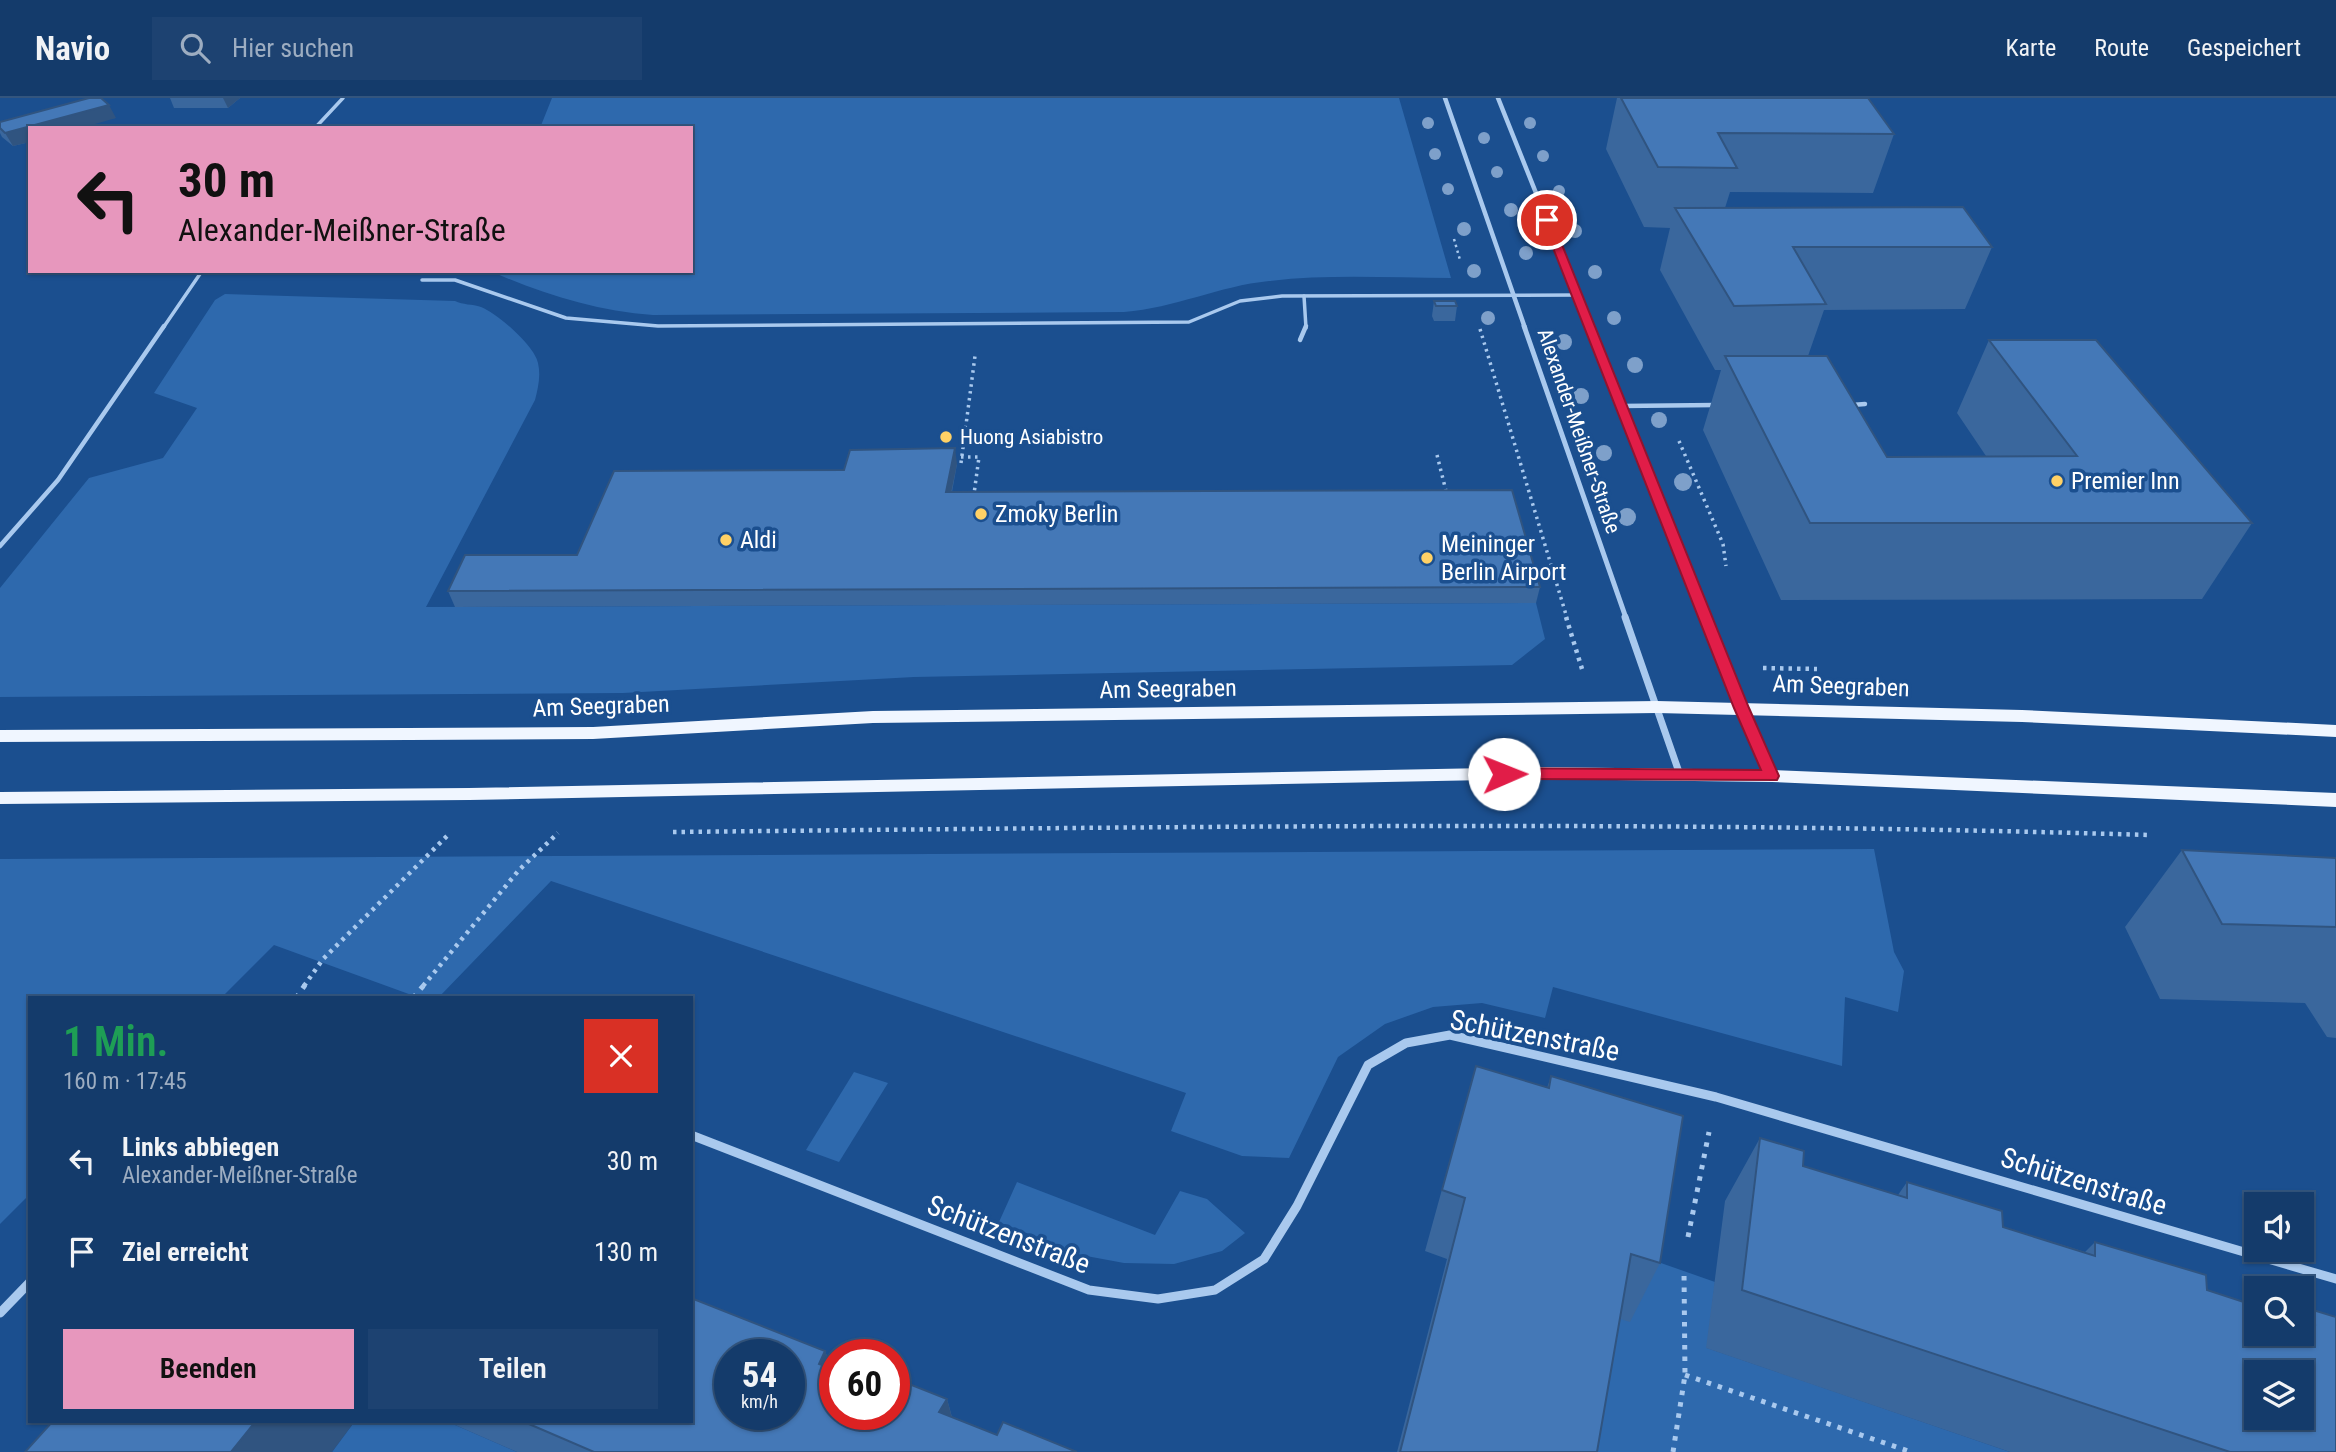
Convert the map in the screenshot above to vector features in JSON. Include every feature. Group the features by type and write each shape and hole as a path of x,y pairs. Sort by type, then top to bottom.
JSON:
{"main road":[{"name":"Am Seegraben","path":"0,736 593,733 873,717 1657,707 2077,719 2336,731"},
{"path":"0,798 509,793 1538,773 1772,776 2336,800"}],"street":[{"name":"Alexander-Meißner-Straße","path":"1445,98 1680,775"},
{"name":"Alexander-Meißner-Straße","path":"1498,98 1742,708 1772,776"},
{"name":"Schützenstraße","path":"693,1136 1089,1290 1158,1300 1215,1290 1264,1259 1297,1206 1368,1065 1406,1043 1450,1035 1716,1097 2336,1279"},
{"path":"0,1313 28,1284"}],"lane":[{"path":"318,126 343,98"},
{"path":"0,546 58,480 201,273"},
{"path":"422,280 455,280 566,318 658,326 1189,322 1240,301 1304,296 1577,295"},
{"path":"1300,340 1306,328 1304,296"},
{"path":"1851,405 1865,404"},
{"path":"1621,406 1727,405"}],"path":[{"path":"1451,230 1528,495 1573,632"},
{"path":"961,463 979,323"},
{"path":"1664,406 1723,544 1727,570"},
{"path":"1437,455 1451,506"},
{"path":"961,457 979,457 974,494 988,494"},
{"path":"1433,495 1460,495"},
{"path":"669,832 1190,826 1726,825 1925,827 2158,835"},
{"path":"415,996 519,870 558,833 572,833"},
{"path":"297,996 323,959 449,834"},
{"path":"1688,1237 1716,1097"},
{"path":"1673,1452 1685,1375 1684,1272"},
{"path":"1685,1375 1911,1452"}],"shaded area":[{"path":"552,98 1399,98 1451,278 1337,277 1269,281 1124,312 653,315 611,310 550,294 495,273 693,273 693,126 541,126"},
{"path":"225,294 455,301 481,307 496,316 530,348 538,363 539,373 535,400 426,607 1536,603 1545,639 1512,665 914,677 623,693 0,697 0,588 89,478 163,458 197,408 154,393 215,300"},
{"path":"1874,849 1894,952 1904,971 1898,1012 1845,997 1842,1066 1553,987 1545,1018 1482,1003 1433,1007 1385,1024 1338,1057 1289,1158 1242,1156 1171,1131 1186,1093 551,881 440,996 414,996 274,945 223,996 28,996 28,1196 0,1224 0,859"},
{"path":"854,1072 888,1083 839,1162 806,1150"},
{"path":"1017,1182 1155,1235 1180,1191 1207,1199 1245,1233 1222,1251 1174,1264 1124,1263 1081,1255 999,1222"},
{"path":"1641,1256 1715,1282 1707,1348 2010,1452 1578,1452 1603,1312 1630,1321"},
{"path":"354,1423 451,1423 517,1452 332,1452"}],"building":[{"path":"89,98 101,98 109,105 5,133 0,128 0,122"},
{"path":"1621,98 1868,98 1894,134 1718,133 1737,168 1658,167"},
{"path":"1963,207 1992,247 1793,247 1826,304 1734,306 1675,208"},
{"path":"1434,301 1455,301 1457,306 1436,306"},
{"path":"1989,340 2096,340 2252,523 1810,523 1725,356 1827,356 1887,457 2077,456"},
{"path":"955,448 946,492 1512,490 1540,587 448,591 465,555 577,555 614,471 844,470 850,450"},
{"path":"2182,850 2336,858 2336,927 2222,924"},
{"path":"1476,1066 1549,1088 1551,1076 1683,1116 1660,1263 1631,1254 1597,1452 1400,1452 1465,1198 1442,1190"},
{"path":"1760,1138 1804,1151 1803,1166 1907,1198 1907,1182 2002,1211 2003,1227 2095,1256 2095,1242 2206,1275 2207,1290 2244,1302 2244,1346 2314,1346 2314,1310 2336,1317 2336,1452 2230,1452 1742,1290"},
{"path":"693,1299 795,1339 714,1339 714,1430 805,1430 805,1343 819,1349 819,1430 910,1430 910,1384 947,1399 939,1412 997,1435 1003,1422 1077,1452 594,1452 527,1423 693,1423"},
{"path":"51,1423 254,1423 231,1452 25,1452"}],"place":[{"name":"Huong Asiabistro","path":"946,437"},
{"name":"Premier Inn","path":"2057,481"},
{"name":"Zmoky Berlin","path":"981,514"},
{"name":"Aldi","path":"726,540"},
{"name":"Meininger Berlin Airport","path":"1427,558"}],"route":[{"path":"1504,774 1772,776 1742,708 1547,220"}]}
